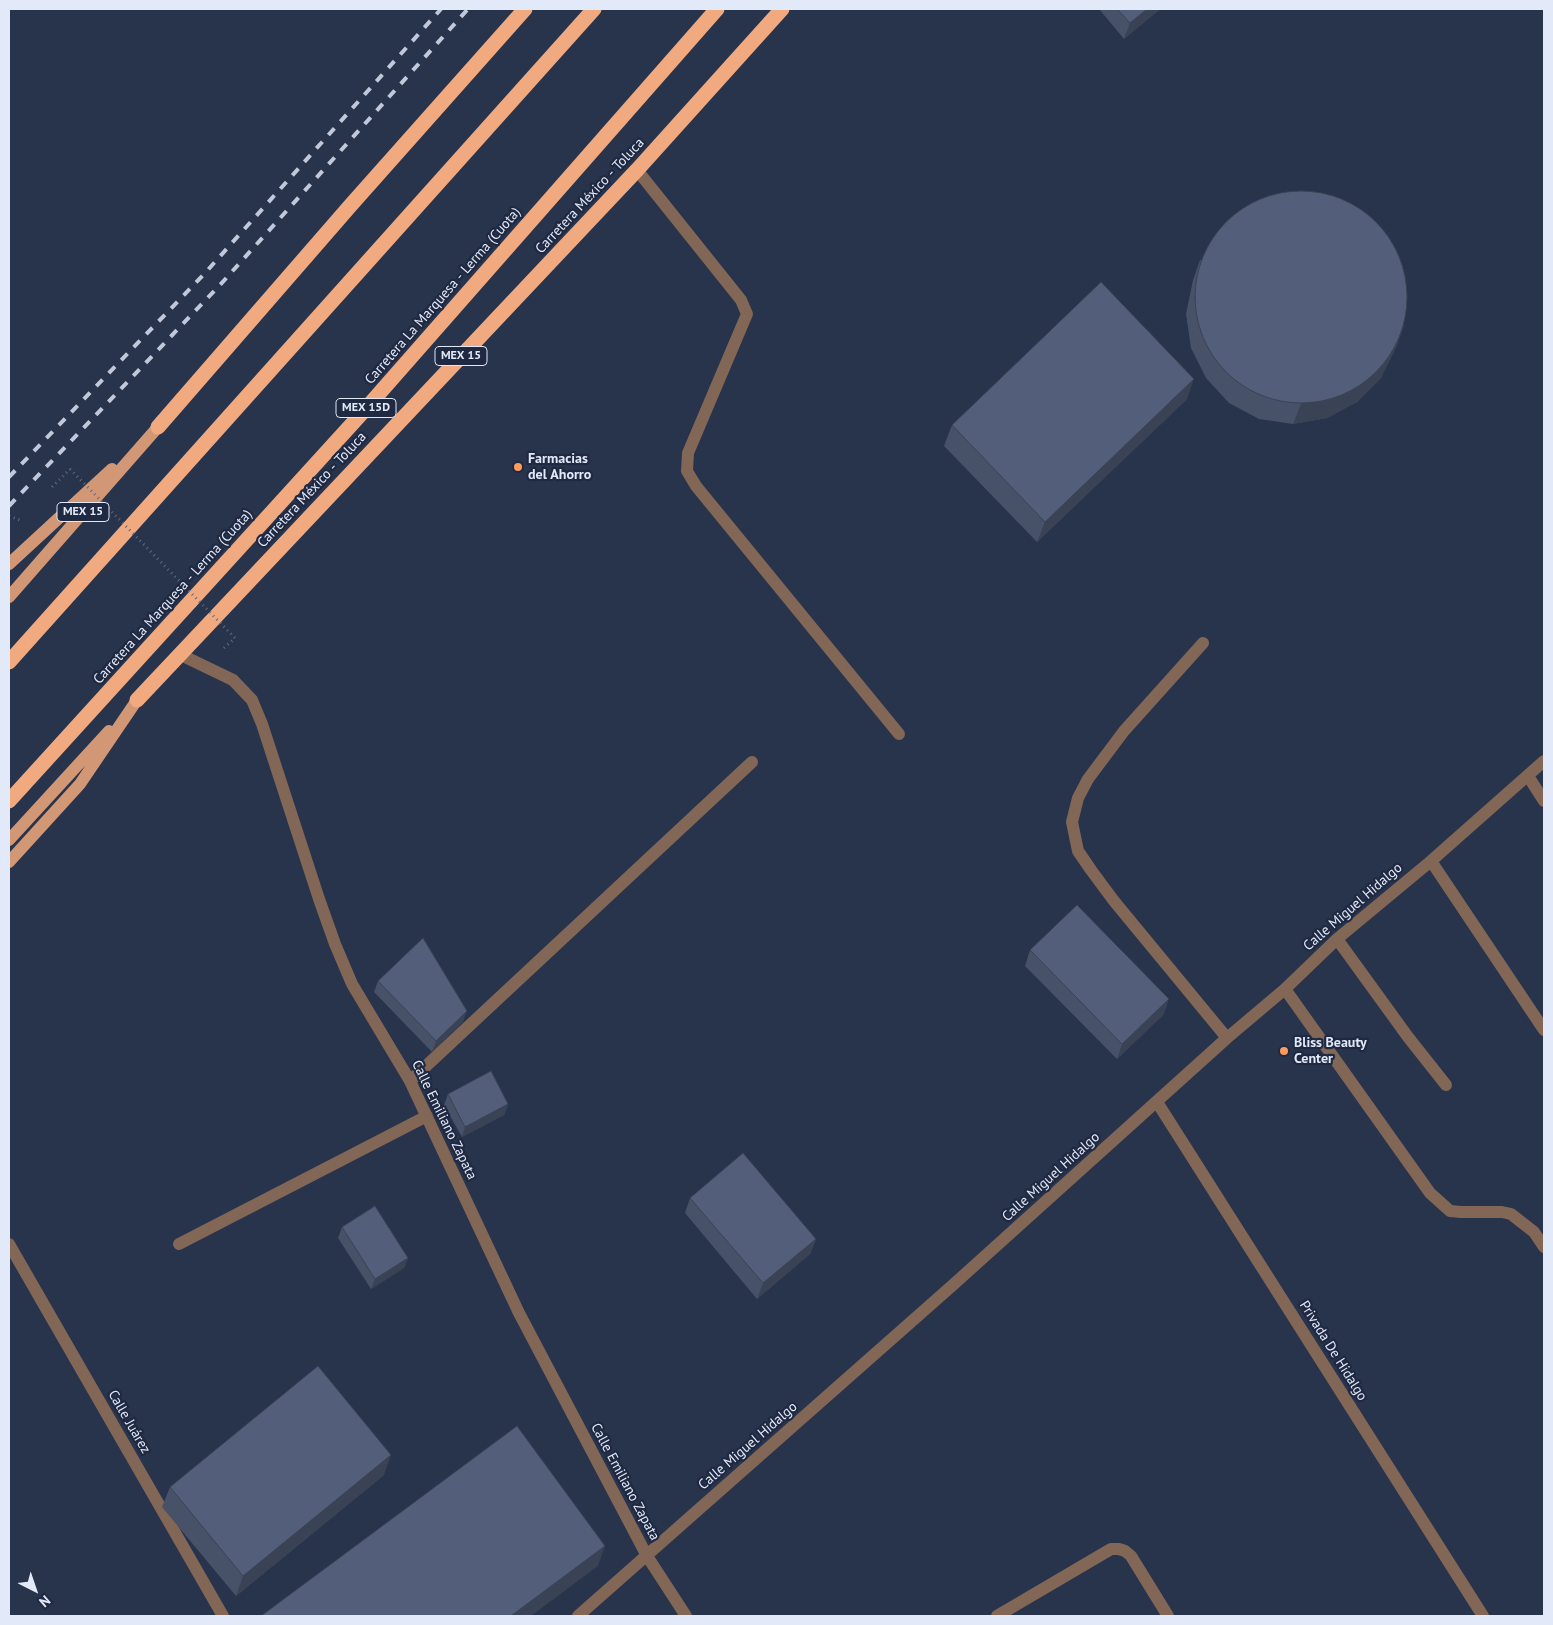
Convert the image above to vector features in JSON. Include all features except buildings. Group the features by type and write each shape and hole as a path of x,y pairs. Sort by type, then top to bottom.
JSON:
{"highway":[{"name":"MEX 15","path":"158,427 350,206 526,9"},
{"path":"9,662 594,9"},
{"name":"Carretera La Marquesa - Lerma (Cuota)","path":"9,801 362,413 717,9"},
{"name":"Carretera México - Toluca","path":"137,700 637,170 782,9"}],"main road":[{"path":"9,564 158,427"},
{"name":"MEX 15","path":"9,597 158,427"},
{"path":"9,862 80,784 137,700"},
{"name":"Carretera México - Toluca","path":"9,840 137,700"}],"street":[{"path":"637,170 742,300 747,314 688,453 687,471 696,486 899,734"},
{"path":"1203,644 1124,731 1088,779 1078,798 1072,822 1078,851 1114,902 1227,1038"},
{"name":"Calle Emiliano Zapata","path":"179,654 233,680 252,700 262,724 335,944 352,984 410,1080 519,1312 647,1556 686,1616"},
{"name":"Calle Miguel Hidalgo","path":"578,1616 954,1284 1227,1038 1285,989 1337,939 1431,861 1544,761"},
{"path":"410,1080 752,762"},
{"path":"1528,776 1544,801"},
{"path":"1431,861 1544,1030"},
{"path":"1337,939 1408,1038 1446,1085"},
{"path":"1285,989 1430,1193 1450,1211 1502,1212 1512,1214 1534,1232 1544,1247"},
{"name":"Privada De Hidalgo","path":"1156,1102 1483,1616"},
{"path":"179,1244 427,1116"},
{"name":"Calle Juárez","path":"9,1244 223,1616"},
{"path":"997,1616 1112,1549 1125,1551 1131,1556 1168,1616"}],"path":[{"path":"70,469 236,638"}],"railway":[{"path":"9,477 206,272 441,9"},
{"path":"9,506 220,285 468,9"}],"place":[{"name":"Farmacias del Ahorro","path":"518,467"},
{"name":"Bliss Beauty Center","path":"1284,1051"}]}
